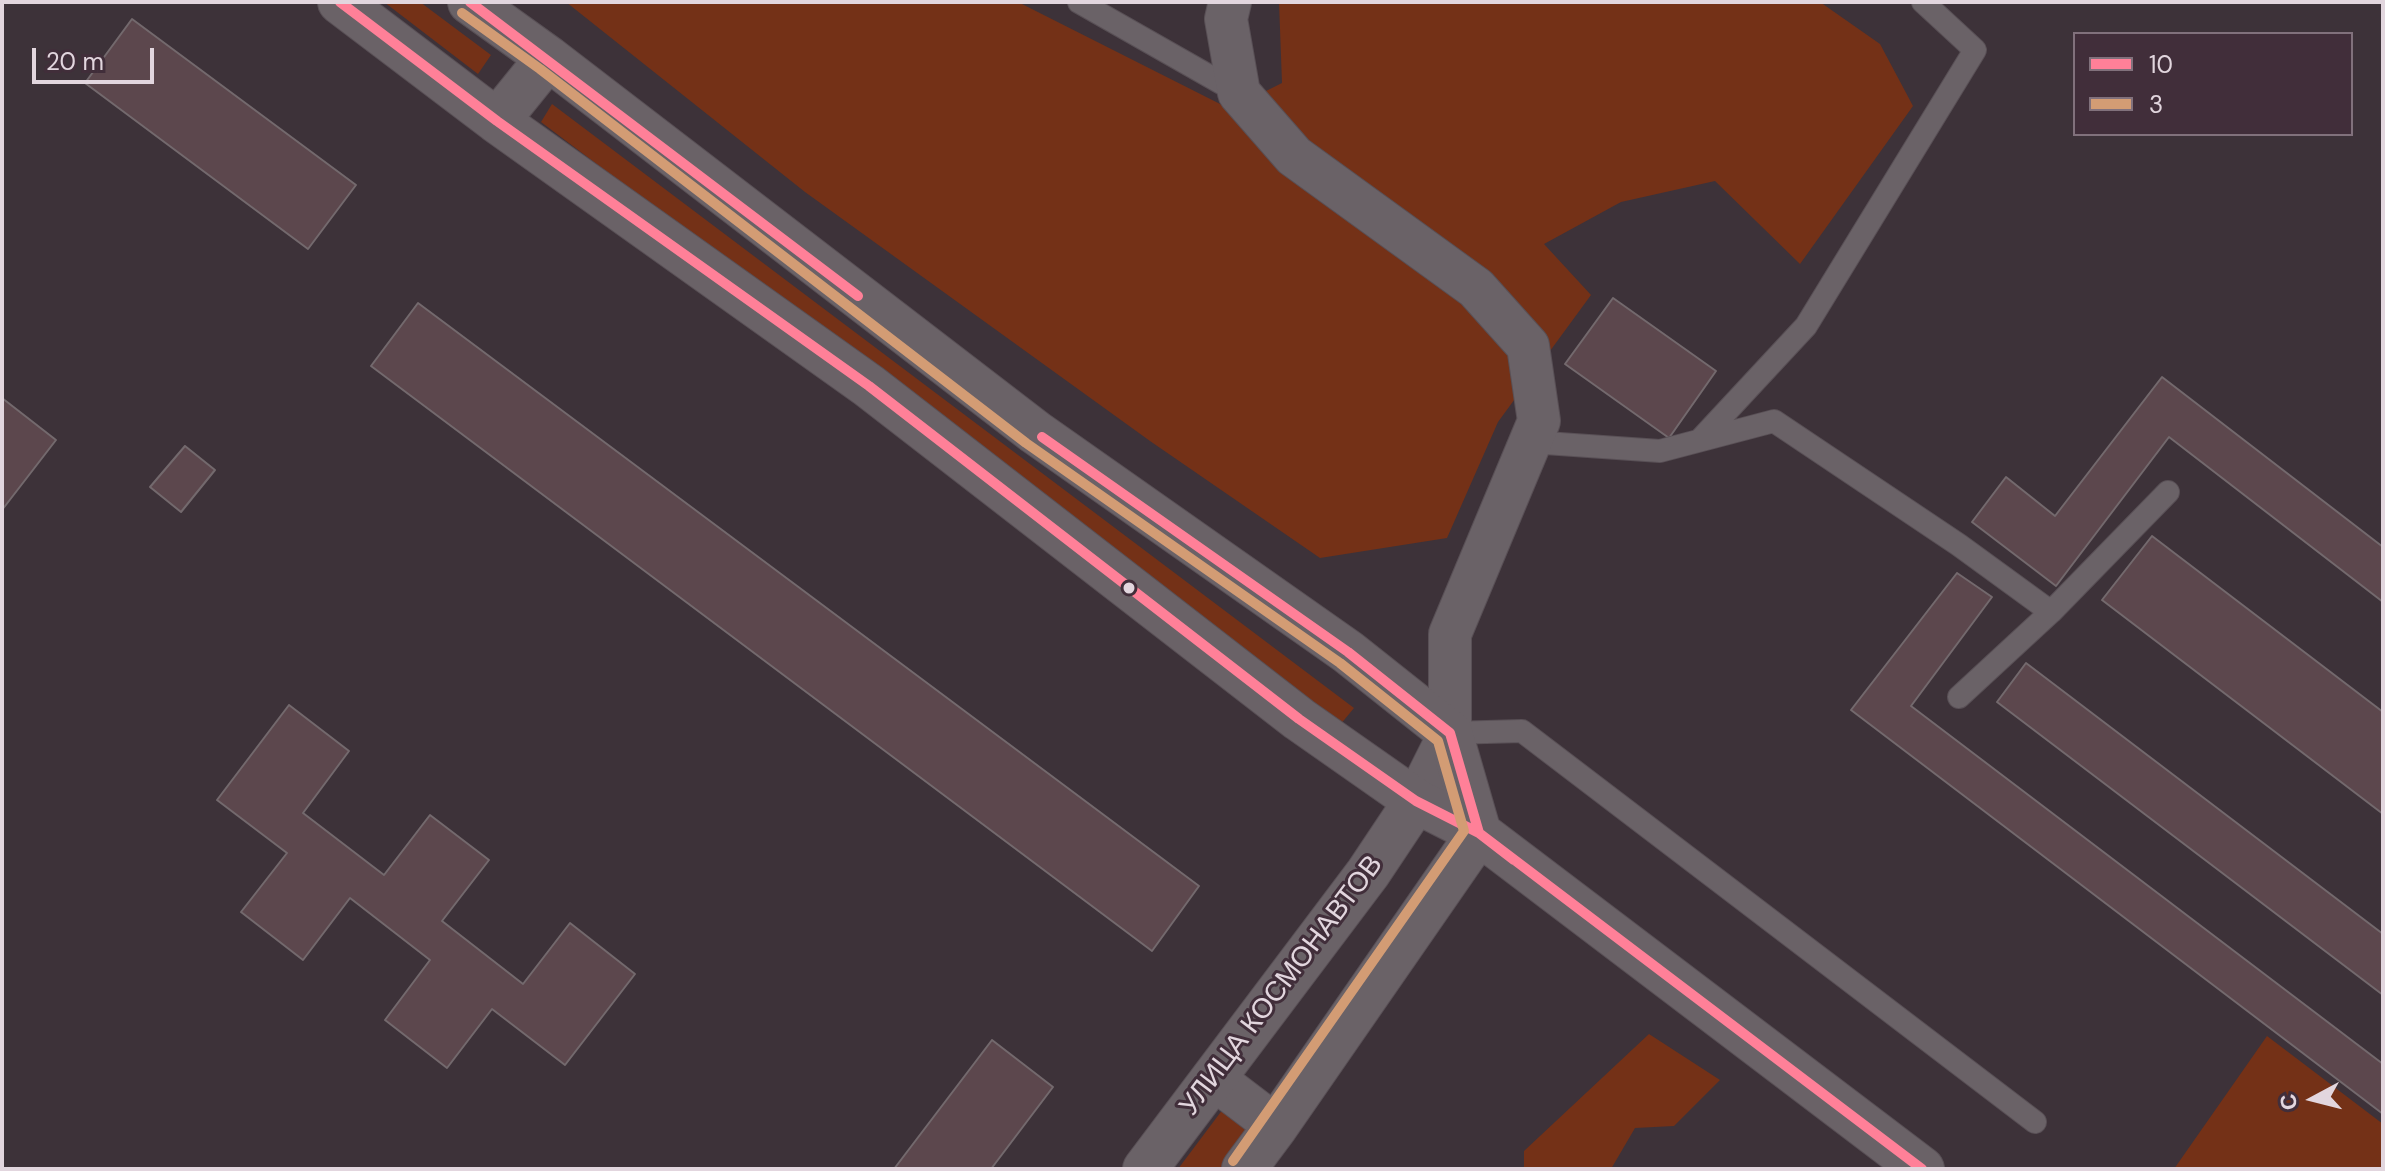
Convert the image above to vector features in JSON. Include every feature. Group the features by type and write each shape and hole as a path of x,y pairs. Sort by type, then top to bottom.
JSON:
{"street":[{"path":"340,2 497,121 869,386 1299,719 1416,801 1479,833 1922,1169"},
{"path":"470,2 548,58 1035,432 1348,652 1450,733"},
{"path":"1230,2 1226,19 1239,93 1294,156 1476,288 1528,346 1539,421 1450,634 1450,733 1479,833"},
{"path":"497,121 548,58"},
{"path":"1416,801 1450,733"},
{"name":"УЛИЦА КОСМОНАВТОВ","path":"1145,1169 1368,873 1416,801"},
{"path":"1244,1169 1479,833"},
{"path":"1213,1078 1276,1126"}],"lane":[{"path":"1079,2 1239,93"},
{"path":"1699,441 1806,326 1975,50 1923,2"},
{"path":"1531,442 1660,451 1774,421 1959,545 2051,612"},
{"path":"1959,697 2051,612 2168,492"},
{"path":"1450,733 1522,731 2035,1122"}],"shaded area":[{"path":"384,2 420,2 491,55 478,74"},
{"path":"566,2 1018,2 1230,109 1282,83 1279,2 1820,2 1880,44 1913,106 1800,264 1715,181 1621,202 1544,244 1591,295 1498,422 1447,538 1320,558 1150,441 805,192"},
{"path":"552,104 1354,708 1340,725 541,122"},
{"path":"1649,1034 1720,1080 1674,1126 1635,1128 1611,1169 1524,1169 1524,1151"},
{"path":"2267,1036 2383,1124 2383,1169 2174,1169"},
{"path":"1223,1109 1250,1131 1221,1169 1178,1169"}],"building":[{"path":"132,19 356,185 308,249 85,83"},
{"path":"1613,298 1716,371 1669,438 1565,364"},
{"path":"418,303 1199,886 1152,951 371,366"},
{"path":"2162,377 2383,547 2383,602 2169,437 2056,586 1972,522 2006,477 2055,516"},
{"path":"2,398 56,440 2,510"},
{"path":"185,446 215,470 181,512 150,487"},
{"path":"2152,536 2383,712 2383,814 2102,600"},
{"path":"1957,573 1992,597 1911,706 2383,1064 2383,1114 1851,710"},
{"path":"2026,663 2383,934 2383,995 1997,702"},
{"path":"289,705 349,751 303,813 384,875 430,815 489,860 442,921 523,984 570,923 635,974 565,1065 492,1009 447,1068 385,1020 430,960 350,898 303,960 241,912 287,853 217,800"},
{"path":"992,1040 1053,1087 991,1169 894,1169"}],"transit line":[{"name":"10","path":"340,2 497,121 869,386 1299,719 1416,801 1479,833 1922,1169"},
{"name":"10","path":"470,2 858,296"},
{"name":"3","path":"462,13 540,69 1026,443 1340,663 1438,741 1464,831 1233,1161"},
{"name":"10","path":"1042,437 1348,652 1450,733 1479,833 1514,860"}]}
